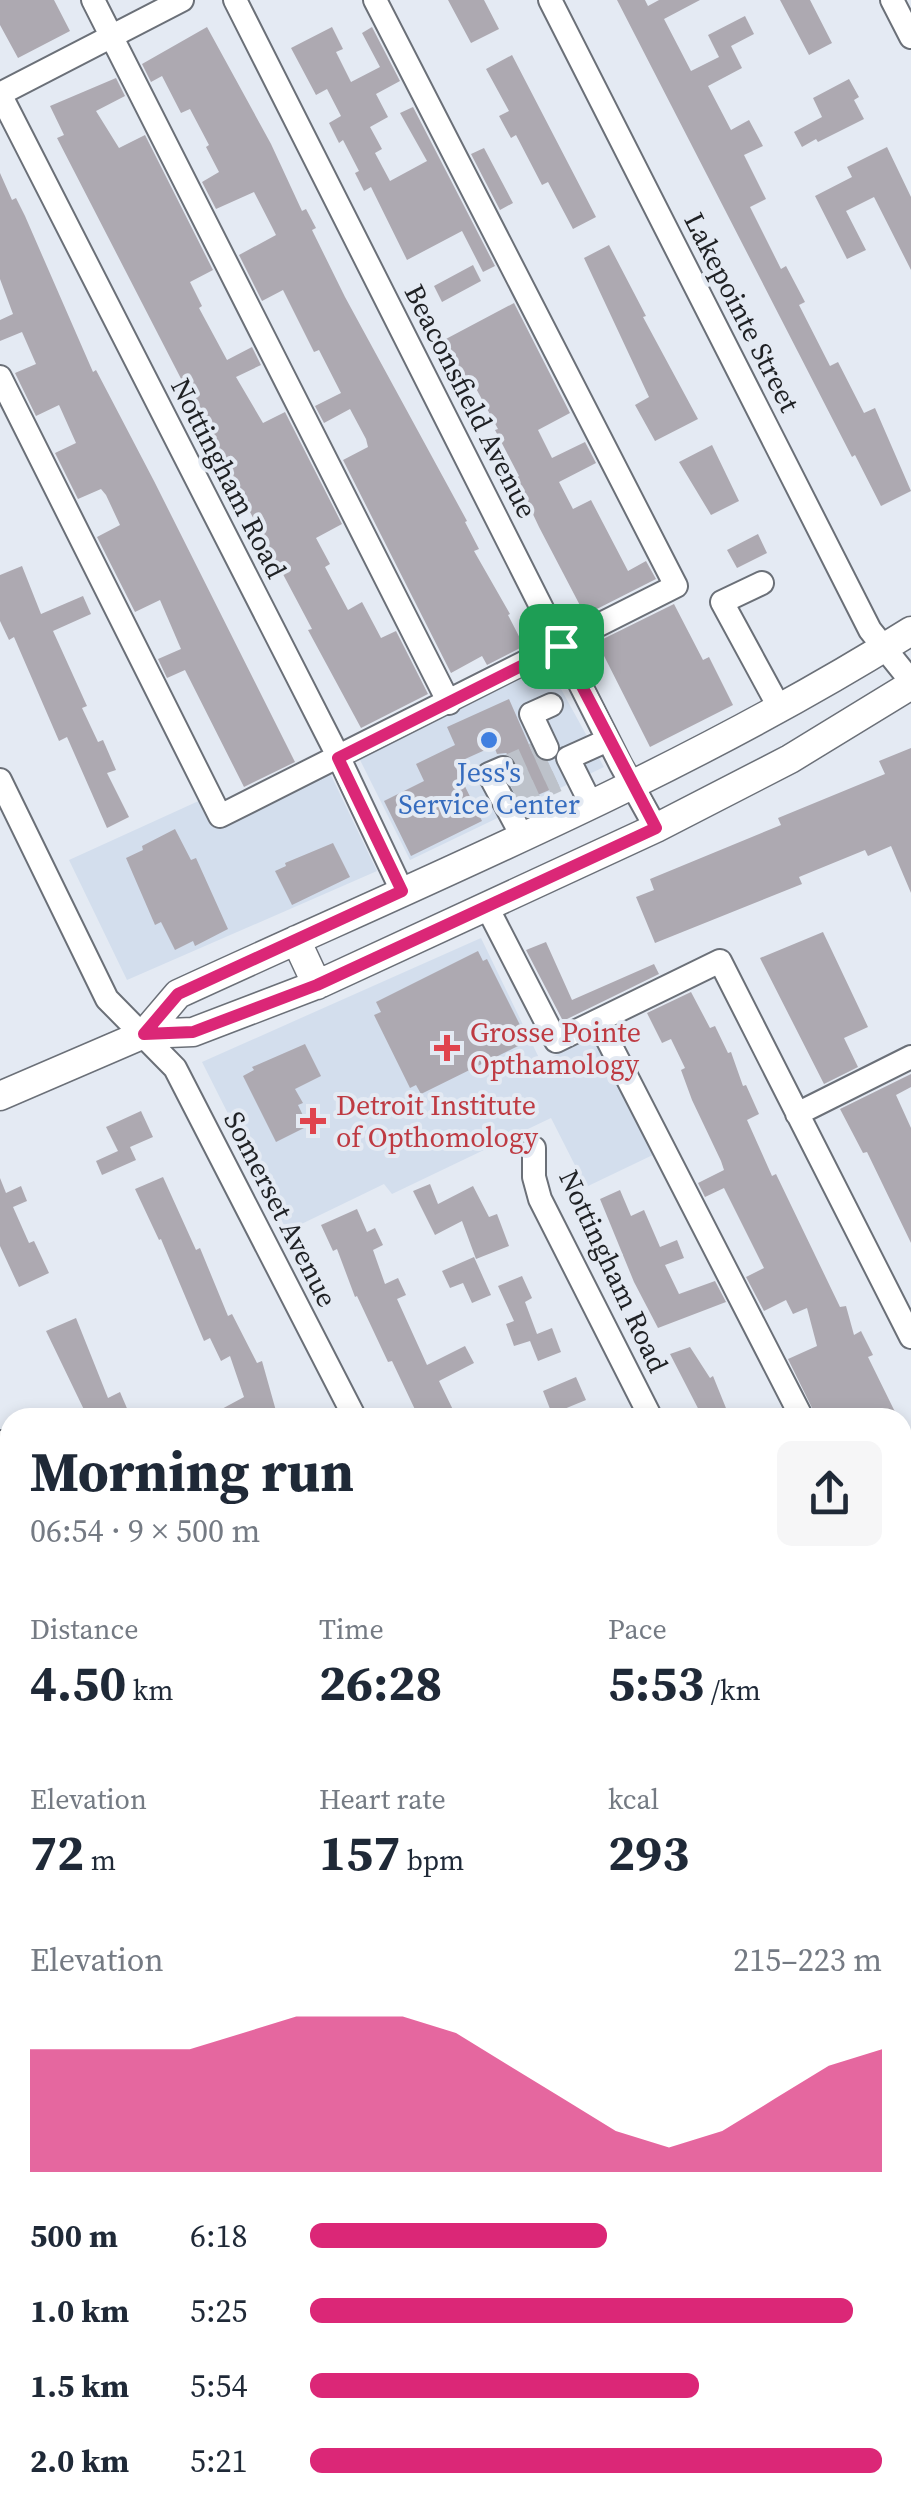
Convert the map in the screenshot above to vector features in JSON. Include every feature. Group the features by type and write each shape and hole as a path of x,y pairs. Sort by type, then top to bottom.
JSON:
{"main road":[{"path":"144,1034 178,994 631,785 911,631"},
{"path":"0,1096 144,1034 193,1032 317,985 656,828 790,759 911,683"},
{"path":"296,940 317,985"}],"street":[{"path":"92,0 449,703"},
{"path":"0,94 182,0"},
{"name":"Beaconsfield Avenue","path":"236,0 656,828"},
{"path":"0,377 220,816 676,586 375,0"},
{"name":"Lakepointe Street","path":"550,0 870,630 911,683"},
{"path":"892,0 911,37"},
{"name":"Nottingham Road","path":"0,94 402,891"},
{"path":"762,583 722,602 778,707"},
{"path":"551,705 531,714 557,763 591,804"},
{"path":"557,763 608,740"},
{"name":"Somerset Avenue","path":"0,780 108,999 175,1068 350,1408"},
{"path":"506,789 522,836"},
{"path":"488,907 556,1041 720,962 911,1337"},
{"path":"598,1021 797,1408"},
{"path":"798,1114 911,1056"},
{"name":"Nottingham Road","path":"534,1148 534,1177 540,1199 646,1408"}],"shaded area":[{"path":"545,660 604,767 410,860 358,756"},
{"path":"328,769 377,871 127,980 69,860 203,799 219,823"},
{"path":"481,938 541,1062 601,1034 659,1152 586,1187 551,1118 392,1194 384,1184 287,1231 202,1062"}],"building":[{"path":"0,0 54,0 70,31 18,58 0,25"},
{"path":"448,0 484,0 499,29 471,43"},
{"path":"617,0 645,0 648,6 659,0 700,0 664,19 691,71 719,57 708,35 745,16 754,34 731,46 742,68 708,86 731,130 749,120 763,146 744,155 766,199 750,207 781,269 786,266 805,302 799,305 830,366 838,362 864,413 875,408 911,491 881,506 855,455 852,457"},
{"path":"780,0 810,0 832,43 809,55"},
{"path":"207,27 271,144 302,211 306,209 316,228 312,230 345,297 467,521 479,549 474,551 510,614 524,646 487,665 482,656 451,673 343,460 368,447 366,439 350,409 324,423 315,406 341,393 319,350 314,352 283,290 262,301 239,255 276,235 272,227 254,192 216,209 202,182 219,172 206,147 209,145 190,109 181,113 162,76 151,82 142,64"},
{"path":"332,27 343,49 336,52 351,82 380,67 362,33 372,27 400,81 376,94 388,117 370,127 382,149 375,153 390,181 427,161 400,113 413,107 495,266 483,272 462,231 407,260 371,187 364,191 355,173 359,171 329,123 341,116 327,89 316,95 291,48"},
{"path":"512,55 596,217 573,229 548,182 542,185 516,135 511,138 499,116 509,111 486,69"},
{"path":"116,78 125,96 96,111 119,148 145,135 213,270 190,282 202,306 199,308 227,360 252,347 261,365 236,377 263,423 285,412 342,524 316,538 330,564 325,567 348,610 362,602 381,638 396,631 428,694 361,728 223,461 202,425 197,428 185,403 192,400 57,138 64,135 50,106"},
{"path":"849,79 859,97 854,100 864,119 802,147 794,132 822,117 813,98"},
{"path":"887,147 911,197 911,270 874,197 846,211 866,250 847,259 815,196 852,177 847,167"},
{"path":"484,148 513,203 500,210 471,154"},
{"path":"0,173 12,200 16,198 25,216 93,372 96,370 154,481 295,762 244,787 185,670 167,678 158,659 181,649 160,600 135,612 97,537 120,525 106,495 101,489 78,499 55,453 76,443 59,405 36,416 15,373 36,364 22,332 0,341 0,320 13,314 0,279"},
{"path":"609,245 698,419 655,441 635,405 649,397 584,258"},
{"path":"473,265 481,281 442,302 434,286"},
{"path":"514,303 570,413 538,430 552,458 585,442 596,463 559,482 573,509 591,500 628,571 646,561 656,579 585,615 539,527 495,430 498,429 472,381 461,387 448,364 455,361 444,340"},
{"path":"712,445 739,501 711,515 679,462"},
{"path":"758,534 767,553 737,568 727,550"},
{"path":"22,566 41,614 83,596 91,614 53,631 87,706 82,708 98,742 103,740 116,770 107,773 129,817 107,828 67,737 59,741 14,637 9,640 0,621 0,575"},
{"path":"674,604 703,660 709,657 733,705 650,747 597,642"},
{"path":"509,699 533,754 548,763 559,786 521,802 510,781 518,771 516,761 506,753 497,754 494,746 454,764 482,821 411,856 384,801 424,781 416,764 455,745 447,727"},
{"path":"911,748 911,893 891,846 868,856 865,850 799,877 802,884 655,943 636,897 654,890 650,879 781,825 778,818 885,774 879,761"},
{"path":"175,829 191,860 196,858 228,929 195,946 193,941 175,950 161,922 155,925 126,858"},
{"path":"333,843 350,877 292,905 275,871"},
{"path":"823,932 868,1027 844,1038 858,1067 824,1084 760,958"},
{"path":"546,942 572,1000 654,964 659,974 563,1021 526,950"},
{"path":"478,951 483,961 487,959 528,1041 421,1094 416,1085 410,1088 374,1015 381,1012 376,1002"},
{"path":"691,992 710,1028 715,1026 759,1114 747,1120 772,1176 776,1174 840,1307 846,1306 854,1335 861,1331 873,1355 868,1357 893,1408 812,1408 788,1359 817,1346 807,1308 793,1314 786,1300 764,1311 746,1277 764,1268 724,1188 705,1197 698,1183 724,1170 692,1100 681,1070 685,1068 671,1039 662,1043 647,1013"},
{"path":"305,1044 321,1076 295,1089 308,1126 276,1142 243,1076 254,1070 252,1067"},
{"path":"911,1074 911,1087 896,1095 911,1128 911,1243 867,1152 863,1153 840,1109"},
{"path":"141,1111 153,1137 130,1147 136,1160 102,1175 96,1161 118,1151 106,1127"},
{"path":"163,1177 196,1250 200,1248 228,1316 232,1314 257,1363 262,1361 275,1408 224,1408 244,1397 230,1356 221,1361 210,1338 204,1341 161,1239 135,1189"},
{"path":"0,1178 6,1193 21,1186 27,1201 13,1207 29,1243 34,1241 49,1273 19,1287 0,1246"},
{"path":"430,1184 438,1204 473,1186 489,1217 497,1214 509,1246 476,1259 462,1221 435,1235 413,1191"},
{"path":"620,1190 631,1216 644,1210 660,1247 677,1240 684,1258 665,1265 679,1294 715,1281 726,1302 658,1328 634,1282 600,1199"},
{"path":"357,1209 367,1232 375,1228 383,1245 373,1250 385,1284 398,1278 406,1295 397,1299 427,1365 465,1346 474,1363 439,1381 452,1408 414,1408 355,1297 337,1249 333,1251 321,1225"},
{"path":"474,1257 491,1295 472,1303 463,1283 450,1288 442,1271"},
{"path":"522,1276 532,1298 525,1302 537,1334 552,1328 561,1352 538,1361 530,1341 514,1346 506,1324 514,1321 498,1286"},
{"path":"76,1318 108,1398 120,1392 127,1408 83,1408 46,1331"},
{"path":"690,1347 710,1378 713,1376 726,1408 698,1408 670,1354"},
{"path":"576,1377 586,1400 567,1408 550,1408 543,1391"}],"tunnel":[{"path":"503,768 543,750"},
{"path":"510,784 550,766"},
{"path":"517,799 557,781"}],"place":[{"name":"Jess's Service Center","path":"489,740"},
{"name":"Grosse Pointe Opthamology","path":"447,1048"},
{"name":"Detroit Institute of Opthomology","path":"313,1121"}],"route":[{"path":"561,646 656,828 317,985 193,1032 144,1034 178,994 402,891 338,758 561,646"}]}
